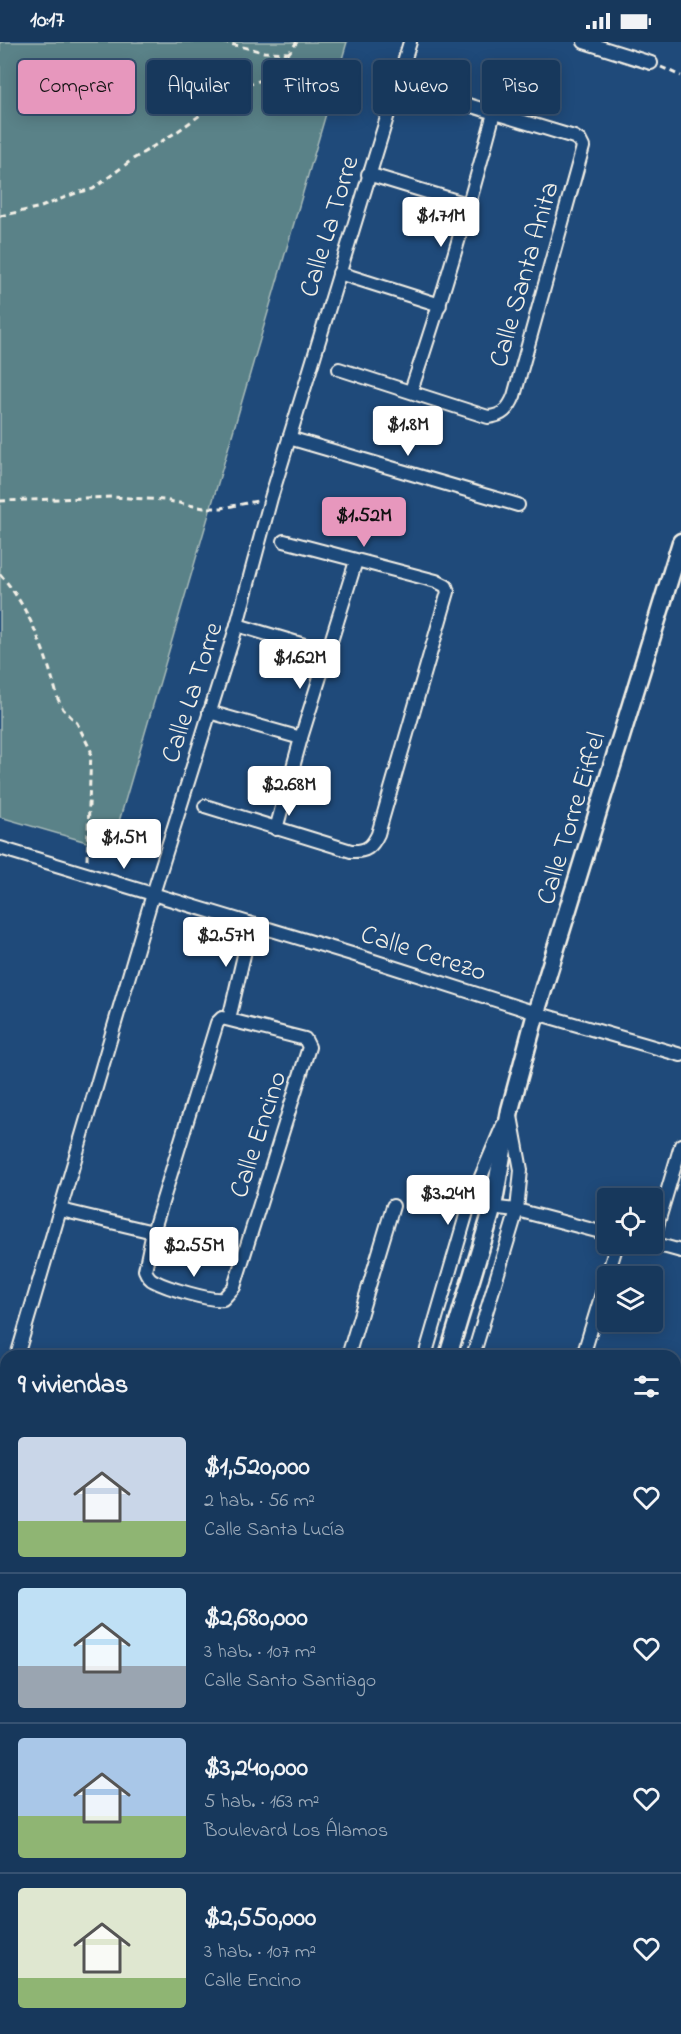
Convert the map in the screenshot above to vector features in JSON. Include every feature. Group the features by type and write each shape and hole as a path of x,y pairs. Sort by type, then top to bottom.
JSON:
{"street":[{"name":"Calle La Torre","path":"19,1350 153,894 237,625 271,498 410,42"},
{"path":"584,42 651,63"},
{"path":"411,391 470,205 494,114"},
{"name":"Calle Santa Anita","path":"339,369 488,417 498,416 506,410 514,396 583,150 580,141 574,137 497,114"},
{"path":"368,174 470,205"},
{"path":"339,273 440,305"},
{"path":"289,438 518,505"},
{"path":"205,806 276,829 360,852 373,843 385,811 448,591 446,586 436,581 284,541"},
{"name":"Calle Torre Eiffel","path":"450,1350 493,1208 510,1110 536,1013 679,559 681,542"},
{"path":"276,829 301,738 356,561"},
{"path":"237,625 328,652"},
{"path":"209,712 301,738"},
{"name":"Calle Cerezo","path":"0,848 355,955 536,1013 681,1055"},
{"name":"Calle Encino","path":"229,1019 251,925"},
{"name":"Calle Encino","path":"222,1018 229,1019 306,1039 309,1047 232,1291 223,1299 212,1300 150,1279 145,1270 153,1232 217,1023 222,1018"},
{"path":"427,1350 470,1205 510,1110"},
{"path":"475,1350 517,1210 521,1170 510,1110"},
{"path":"663,1205 681,1144"},
{"path":"470,1205 517,1210 597,1231"},
{"path":"350,1350 393,1206"},
{"path":"61,1210 153,1232"},
{"path":"663,1246 681,1251"},
{"path":"586,1350 614,1254"}],"path":[{"path":"222,42 264,52 289,53"},
{"path":"0,216 41,207 93,189 235,90 269,77 297,42"},
{"path":"651,63 681,76"},
{"path":"0,501 112,497 164,500 204,508 222,508 271,498"},
{"path":"0,574 21,602 34,626 58,699 63,709 77,723 91,751 87,874"}],"green space":[{"path":"0,42 347,42 342,60 263,60 263,114 326,114 111,849 0,817"}]}
